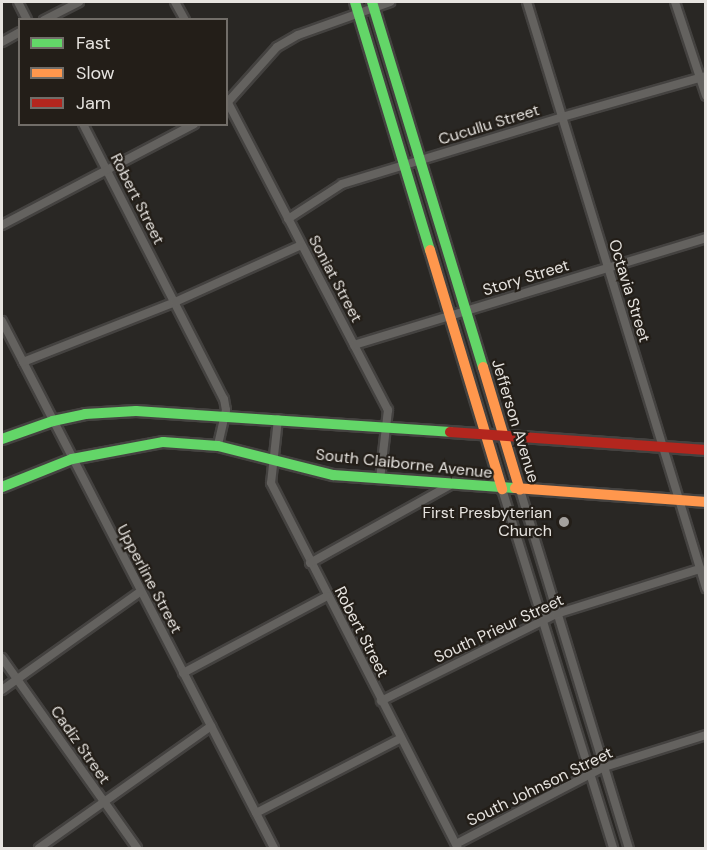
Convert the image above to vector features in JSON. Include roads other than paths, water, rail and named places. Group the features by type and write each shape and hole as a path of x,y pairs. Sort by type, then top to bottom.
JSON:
{"main road":[{"name":"Jefferson Avenue","path":"372,4 520,490"},
{"name":"Jefferson Avenue","path":"357,7 502,489"},
{"name":"South Claiborne Avenue","path":"2,439 53,421 112,411 278,419 705,450"},
{"name":"South Claiborne Avenue","path":"2,487 72,459 164,442 218,447 333,475 705,502"}],"street":[{"path":"18,2 26,18"},
{"path":"48,18 79,2"},
{"path":"175,2 184,18"},
{"path":"228,100 277,47 357,7 390,2"},
{"name":"Octavia Street","path":"527,2 705,588"},
{"path":"675,2 703,77 705,96"},
{"path":"2,42 18,33"},
{"name":"Cucullu Street","path":"288,219 330,190 420,160 703,77"},
{"name":"Soniat Street","path":"228,103 388,410 380,479"},
{"name":"Robert Street","path":"84,126 224,399 225,416"},
{"path":"2,225 190,126"},
{"name":"Story Street","path":"354,345 705,238"},
{"path":"23,362 175,302 302,245"},
{"name":"Upperline Street","path":"2,321 274,849"},
{"path":"218,447 225,416"},
{"name":"Robert Street","path":"278,419 271,483 457,846"},
{"path":"310,563 452,485"},
{"name":"Jefferson Avenue","path":"502,489 613,849"},
{"name":"Jefferson Avenue","path":"520,490 629,849"},
{"name":"South Prieur Street","path":"381,701 556,614 700,568"},
{"path":"2,690 140,592"},
{"path":"183,673 327,596"},
{"name":"Cadiz Street","path":"2,658 137,849"},
{"path":"39,849 211,726"},
{"name":"South Johnson Street","path":"457,846 604,767 705,735"},
{"path":"256,813 400,738"}],"place":[{"name":"First Presbyterian Church","path":"564,522"}]}
